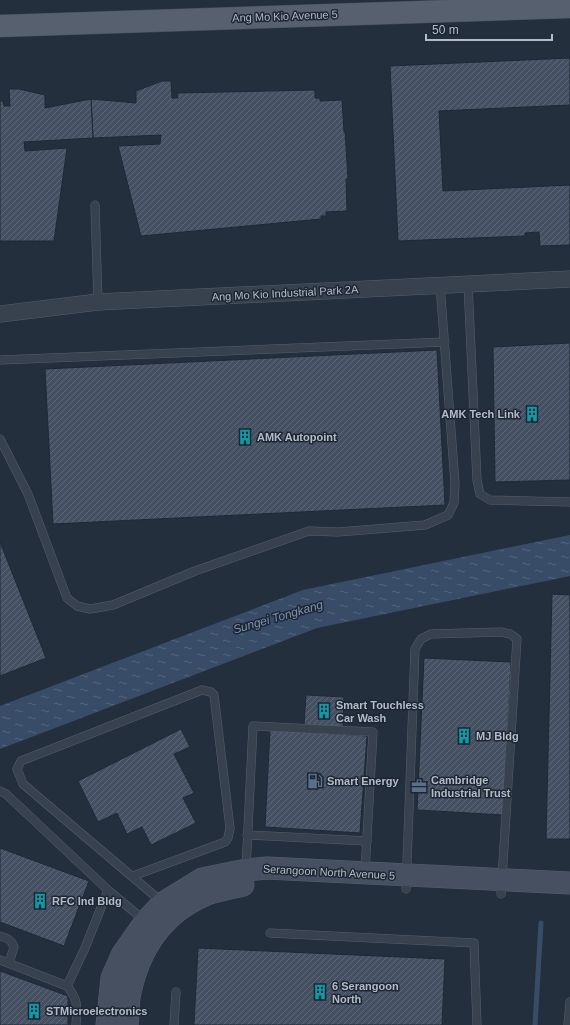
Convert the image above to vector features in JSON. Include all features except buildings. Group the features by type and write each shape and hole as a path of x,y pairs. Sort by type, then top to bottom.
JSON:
{"main road":[{"name":"Ang Mo Kio Avenue 5","path":"0,26 379,7 570,7"}],"street":[{"name":"Ang Mo Kio Industrial Park 2A","path":"0,314 98,302 570,279"},
{"name":"Serangoon North Avenue 5","path":"107,1025 112,978 122,956 146,921 163,904 202,879 246,870 267,868 365,873 406,882"},
{"name":"Serangoon North Avenue 5","path":"127,1025 129,998 137,966 154,932 174,912 207,894 243,884 263,881 406,882 502,886 570,883"},
{"name":"Serangoon North Avenue 5","path":"502,886 570,898"}],"lane":[{"path":"95,205 98,302"},
{"path":"468,284 477,480 480,494 490,500 570,502"},
{"path":"0,439 28,494 67,598 77,606 90,609 112,605 195,571 308,531 344,531 425,525 448,515 454,503 455,483 440,285"},
{"path":"0,360 445,342"},
{"path":"406,882 415,649 421,639 431,634 501,632 510,634 516,639 502,886"},
{"path":"133,876 225,842 228,838 230,828 214,695 210,692 202,690 21,761 17,768 23,784 133,876 163,904"},
{"path":"246,870 253,726 373,732 365,873"},
{"path":"0,791 6,794 108,890 146,921"},
{"path":"247,835 367,841"},
{"path":"68,986 108,890"},
{"path":"270,933 474,943 477,1025"},
{"path":"0,936 11,941 13,945 9,963"},
{"path":"0,960 68,986 74,994 78,1005 76,1025"},
{"path":"174,1025 176,992"},
{"path":"568,1025 570,1002"}],"water":[{"name":"Sungei Tongkang","path":"570,535 570,576 317,628 0,749 0,706 303,590"}],"waterway":[{"path":"535,1025 541,923"}],"place":[{"name":"AMK Tech Link","path":"532,414"},
{"name":"AMK Autopoint","path":"245,437"},
{"name":"Smart Touchless Car Wash","path":"324,711"},
{"name":"MJ Bldg","path":"464,736"},
{"name":"Smart Energy","path":"315,781"},
{"name":"Cambridge Industrial Trust","path":"419,786"},
{"name":"RFC Ind Bldg","path":"40,901"},
{"name":"6 Serangoon North","path":"320,992"},
{"name":"STMicroelectronics","path":"34,1011"}]}
